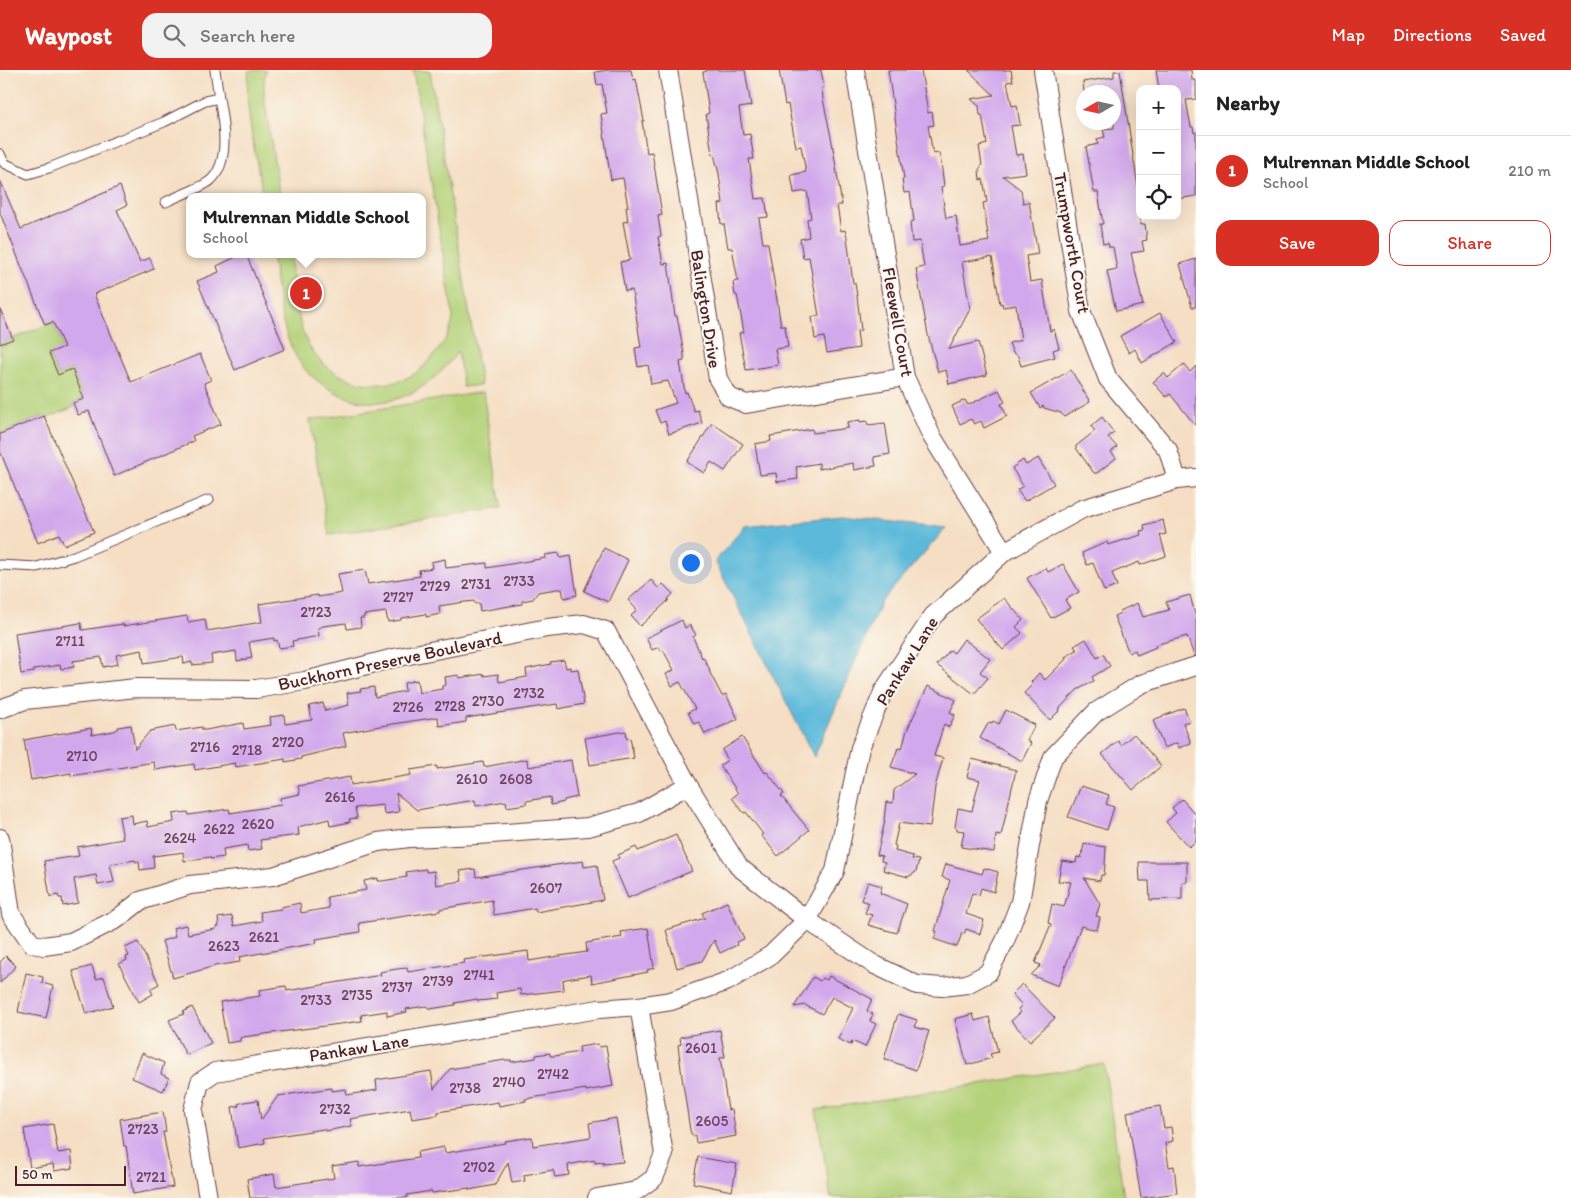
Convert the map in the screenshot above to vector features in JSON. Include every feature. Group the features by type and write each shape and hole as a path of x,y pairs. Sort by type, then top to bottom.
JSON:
{"street":[{"name":"Balington Drive","path":"668,70 718,379 729,397 746,404 906,377"},
{"name":"Fleewell Court","path":"855,70 906,377 931,435 1004,552"},
{"name":"Trumpworth Court","path":"1043,70 1081,311 1108,379 1168,450 1177,480"},
{"name":"Pankaw Lane","path":"208,1198 193,1110 200,1082 215,1072 599,1009 671,1001 728,981 771,955 807,920 835,871 860,748 884,690 933,616 1004,552 1082,510 1177,480 1196,478"},
{"name":"Buckhorn Preserve Boulevard","path":"0,709 25,700 136,688 256,689 305,681 403,656 547,628 584,624 606,631 688,784 739,867 807,920 873,964 917,985 942,987 967,984 988,973 1005,941 1020,902 1038,801 1053,757 1096,712 1140,684 1196,666"},
{"path":"0,838 2,868 11,914 32,944 44,946 72,942 118,919 140,901 190,885 273,876 378,842 409,838 588,827 638,813 688,784"},
{"path":"597,1198 636,1191 654,1178 664,1154 639,1006"}],"lane":[{"path":"166,202 211,180 219,169 225,131 215,70"},
{"path":"0,154 4,163 28,174 164,122 205,102 219,98"},
{"path":"0,565 37,567 74,556 209,500"}],"green space":[{"path":"249,70 266,70 264,97 279,193 262,193 249,116"},
{"path":"413,70 430,71 481,385 463,387 458,351 432,379 417,390 401,397 384,401 366,402 348,398 330,389 313,377 299,361 287,336 278,296 273,258 290,258 299,318 302,330 312,351 332,371 358,382 373,384 387,384 401,380 420,370 444,342 453,320"},
{"path":"53,322 64,347 49,354 58,375 72,369 84,399 73,403 74,407 45,419 43,416 0,434 0,344"},
{"path":"483,392 501,508 329,535 310,420"},
{"path":"1104,1064 1124,1198 831,1198 816,1110"}],"water":[{"path":"842,516 946,528 881,602 814,757 715,561 745,526"}],"building":[{"path":"631,70 633,80 636,79 644,121 642,121 647,153 652,152 662,215 658,216 661,236 658,237 663,264 668,263 675,316 677,316 684,354 684,361 680,362 685,393 687,392 694,411 698,410 702,423 669,434 665,421 660,423 655,410 676,403 668,381 651,384 648,365 638,367 635,348 641,347 632,290 625,291 620,262 630,260 623,222 628,221 626,207 628,207 623,178 611,180 601,114 607,113 602,84 597,85 595,72"},
{"path":"707,70 745,70 751,106 739,108 743,135 750,134 754,159 749,159 755,199 765,198 768,217 759,218 763,243 768,243 781,326 785,326 788,347 775,349 778,365 746,370 739,333 744,332 733,282 738,281 732,248 728,248 724,224 721,224 719,204 723,203 719,174 714,154 712,154 706,114 709,113 703,72"},
{"path":"779,70 821,70 824,87 822,88 823,99 842,205 837,205 841,231 845,230 847,237 853,283 855,283 857,296 861,330 857,331 859,348 827,353 824,337 815,339 812,317 819,316 809,257 803,258 800,239 809,237 807,219 811,218 807,191 794,193 791,175 806,172 801,146 796,147 788,104 785,105"},
{"path":"888,70 921,70 928,113 932,112 934,125 928,126 933,154 939,153 941,162 944,186 941,187 946,218 956,216 960,246 989,241 983,203 987,202 983,179 980,180 979,170 982,165 979,146 987,144 979,106 971,99 994,95 968,70 1011,70 1013,81 1007,82 1012,106 1017,105 1020,125 1011,126 1016,155 1023,154 1026,173 1003,176 1021,190 1023,203 1029,202 1038,254 1026,256 1030,282 1042,280 1050,331 1054,329 1059,348 1053,350 1055,357 1021,366 1018,356 1013,353 1009,343 1021,340 1016,305 1003,307 1002,303 1000,304 992,257 962,262 970,309 949,349 978,342 987,375 949,384 946,370 938,372 928,335 916,269 924,267 920,241 912,242 910,222 914,221 910,192 904,193 902,179 904,179"},
{"path":"1156,70 1191,70 1192,80 1196,80 1196,99 1186,100 1191,127 1193,127 1194,133 1196,132 1196,196 1181,198 1181,85 1158,85"},
{"path":"1114,71 1120,71 1136,174 1136,220 1140,220 1140,225 1145,224 1147,240 1142,241 1144,251 1131,253 1143,305 1116,311 1107,271 1117,269 1113,247 1109,247 1108,243 1103,244 1100,224 1103,224 1098,192 1094,192 1086,147 1098,144 1097,139 1105,137 1103,130 1121,130 1121,85 1083,85 1083,82 1114,77"},
{"path":"0,180 21,229 120,186 127,205 117,210 140,262 150,258 154,269 94,294 131,382 200,354 211,380 204,383 221,424 192,436 194,441 114,476 89,411 78,415 73,403 84,399 72,369 58,375 49,353 64,347 53,322 45,325 0,213"},
{"path":"234,258 248,258 285,349 235,370 197,281 219,272 217,266"},
{"path":"1196,259 1196,307 1192,307 1180,264"},
{"path":"0,309 13,339 0,344"},
{"path":"1160,313 1177,342 1142,363 1135,349 1129,353 1120,336"},
{"path":"1184,364 1190,372 1196,366 1196,426 1170,394 1166,397 1153,382 1164,373 1168,378"},
{"path":"1071,370 1090,402 1064,417 1061,413 1044,408 1043,406 1040,408 1031,393"},
{"path":"999,390 1005,402 1001,404 1007,416 984,428 981,421 974,424 971,419 960,424 952,406 965,400 968,405"},
{"path":"44,416 94,532 64,545 59,534 38,543 0,451 0,434"},
{"path":"1102,417 1114,433 1108,437 1117,447 1111,452 1116,458 1097,473 1094,473 1076,446 1095,431 1091,426"},
{"path":"860,420 860,422 867,421 868,425 885,423 890,454 874,457 876,466 854,470 853,463 819,469 819,463 796,467 798,479 777,482 776,473 760,475 755,444 771,441 770,436 812,429 813,433 848,428 847,422"},
{"path":"712,423 743,444 725,471 711,462 704,473 687,462"},
{"path":"1038,458 1054,484 1025,501 1017,490 1023,486 1012,468 1023,460 1026,465"},
{"path":"1163,520 1166,534 1160,535 1166,556 1140,565 1139,562 1112,573 1117,586 1104,591 1093,563 1087,565 1082,553 1107,542 1108,545 1141,535 1140,531 1145,530 1144,525"},
{"path":"604,548 628,560 608,602 584,591"},
{"path":"559,553 560,558 571,556 577,595 564,598 562,589 538,592 533,599 522,601 522,604 480,611 479,603 475,604 474,601 465,602 439,606 440,614 426,617 426,614 388,622 386,612 364,615 364,618 360,618 361,627 347,629 346,623 323,626 318,628 319,636 292,641 293,646 279,648 277,640 274,641 274,638 249,642 252,658 237,661 236,651 211,655 212,663 192,665 192,662 184,664 183,657 144,663 142,650 116,655 118,664 103,667 101,657 73,661 74,667 61,669 60,665 34,669 34,672 21,674 15,633 81,623 82,630 123,624 123,626 187,616 188,622 205,619 207,631 262,622 259,604 342,593 338,574 365,570 368,584 420,576 419,570 432,568 431,562 445,559 446,568 487,563 487,568 546,558 545,555"},
{"path":"1063,564 1079,592 1065,600 1070,608 1051,618 1027,578 1046,568 1048,572"},
{"path":"651,580 658,588 663,584 673,594 669,600 640,626 631,616 637,610 628,600"},
{"path":"1190,595 1196,618 1196,656 1194,656 1187,636 1155,645 1156,647 1137,655 1135,650 1129,653 1114,616 1137,603 1143,617 1169,610 1166,602"},
{"path":"1004,598 1023,620 1016,627 1022,633 1003,650 976,619"},
{"path":"682,620 685,628 690,625 696,635 693,637 702,658 722,696 726,694 738,719 705,734 699,722 694,724 688,712 695,709 680,682 672,686 666,674 674,670 663,650 661,651 659,647 652,650 646,638"},
{"path":"964,639 990,659 980,672 988,678 974,694 937,665 950,650 954,653"},
{"path":"1086,639 1097,658 1103,654 1110,666 1092,677 1094,681 1077,690 1050,720 1024,693 1033,684 1031,682 1039,673 1045,680 1066,659 1065,657 1077,650 1074,646"},
{"path":"564,660 566,668 570,667 570,670 578,669 584,704 558,709 557,704 466,718 466,722 439,726 438,717 343,733 346,746 285,762 285,759 236,767 235,763 195,770 194,764 155,770 154,762 71,776 71,773 31,780 24,740 91,728 92,735 114,731 118,727 131,725 135,749 150,731 175,726 176,731 202,727 202,730 206,730 243,723 244,729 271,725 270,717 284,715 285,724 312,720 309,706 323,703 325,711 349,705 347,693 361,691 360,689 374,687 375,697 405,691 404,683 417,680 419,693 442,689 442,686 446,685 445,677 459,675 459,678 498,674 499,682 527,677 526,669"},
{"path":"928,686 956,700 950,712 955,715 949,727 944,724 934,756 943,758 935,787 930,827 899,823 894,845 896,846 895,851 913,856 912,859 919,860 916,872 908,877 883,870 885,862 881,861 882,856 877,855 885,821 886,802 893,803 894,790 915,774 891,767 898,748 902,749 907,730"},
{"path":"1184,708 1190,721 1183,723 1191,743 1179,748 1177,743 1164,748 1153,720"},
{"path":"1006,710 1035,725 1027,740 1031,743 1022,761 980,738 989,722 992,723 993,721 999,724"},
{"path":"626,731 627,739 630,738 634,758 590,765 585,738"},
{"path":"1134,734 1161,766 1133,790 1102,754 1118,741 1121,745"},
{"path":"742,737 765,773 767,772 784,794 781,796 809,830 778,856 746,812 744,813 732,798 738,793 720,765 728,760 722,750"},
{"path":"527,759 528,767 571,760 577,797 551,805 550,797 526,801 526,804 507,807 506,801 476,806 475,800 417,810 396,793 399,812 384,814 383,805 355,808 357,818 349,819 350,822 330,826 329,819 298,827 299,835 260,840 262,849 248,851 247,845 223,849 224,857 184,861 183,852 153,856 154,868 140,870 139,862 135,860 110,864 114,882 98,885 96,875 74,879 78,903 63,906 62,898 59,898 58,895 50,897 44,861 79,856 77,847 123,839 119,817 132,815 133,824 147,821 148,827 174,822 173,814 188,812 189,815 229,809 230,813 281,805 280,798 300,794 298,786 350,777 351,785 411,775 410,770 437,766 437,769 483,762 484,767"},
{"path":"972,759 1016,770 1001,836 996,835 994,852 961,847 964,831 957,830 955,827 958,808 972,811 980,780 967,777"},
{"path":"1081,786 1109,795 1106,804 1114,807 1107,830 1068,817"},
{"path":"1182,799 1196,815 1196,841 1189,847 1166,822 1176,813 1172,808"},
{"path":"676,835 692,871 628,898 612,861 619,858 618,855 636,847 638,851"},
{"path":"1084,844 1106,847 1104,875 1101,875 1100,881 1084,878 1100,904 1096,916 1100,917 1097,930 1081,926 1058,986 1031,975 1041,965 1035,963 1051,924 1048,923 1052,904 1064,907 1071,882 1058,881 1062,861 1076,863 1077,857 1081,858"},
{"path":"583,861 584,867 597,865 603,900 536,912 535,908 494,915 492,900 440,909 440,911 359,923 360,932 316,939 317,943 239,957 240,962 215,966 173,978 162,941 175,937 173,928 186,925 188,934 216,929 219,926 218,918 232,916 234,926 262,921 260,912 281,909 281,907 300,903 301,913 329,908 327,897 366,890 364,881 378,878 378,881 382,881 407,877 406,872 426,869 426,872 434,871 436,885 462,881 460,871 475,869 476,877"},
{"path":"1139,862 1187,862 1187,882 1182,882 1182,899 1150,900 1149,881 1140,881"},
{"path":"946,864 982,874 984,868 998,872 994,892 981,888 979,895 972,893 966,914 984,920 980,934 966,929 964,934 962,933 957,947 934,939 950,880 942,877"},
{"path":"868,882 882,886 880,893 907,904 897,933 868,925 872,915 865,913 869,903 861,900"},
{"path":"727,902 744,939 736,942 737,945 720,953 714,940 702,961 677,968 666,930 705,918 702,913"},
{"path":"648,928 654,968 647,970 648,972 592,983 591,975 566,979 563,980 564,990 521,995 520,989 496,993 497,999 478,1001 477,999 430,1009 426,1006 406,1009 407,1012 387,1016 387,1011 361,1015 362,1021 243,1037 240,1038 240,1041 227,1043 220,1002 260,996 259,990 286,986 287,991 381,975 380,972 397,969 407,968 408,972 464,963 463,960 528,951 529,961 587,952 586,943 622,937 621,932"},
{"path":"138,942 159,984 150,989 153,994 139,1002 119,964 127,960 126,957 129,956 125,948"},
{"path":"6,956 16,966 0,983 0,962"},
{"path":"92,966 96,979 104,977 113,1006 86,1014 73,971"},
{"path":"26,973 43,977 42,983 53,986 46,1018 18,1012"},
{"path":"829,976 872,999 867,1011 873,1014 870,1021 876,1024 865,1047 852,1041 851,1045 838,1039 853,1008 832,997 822,1014 805,1005 794,1007 813,977 820,981 822,978 827,980"},
{"path":"1022,984 1055,1018 1030,1041 1011,1021 1021,1012 1018,1009 1022,1005 1012,994"},
{"path":"192,1007 211,1043 186,1055 169,1020 184,1014 183,1012"},
{"path":"898,1014 917,1020 914,1027 929,1031 916,1070 884,1059"},
{"path":"973,1014 975,1021 989,1017 998,1052 990,1054 992,1058 967,1065 955,1019"},
{"path":"720,1030 725,1057 720,1058 728,1110 732,1109 736,1136 696,1143 695,1135 692,1136 690,1130 678,1045 681,1044 680,1037"},
{"path":"598,1044 599,1047 606,1046 613,1086 525,1099 526,1101 499,1106 498,1102 438,1112 438,1115 412,1119 410,1109 350,1119 352,1126 264,1138 265,1143 238,1148 232,1107 239,1106 238,1104 244,1102 258,1100 261,1120 278,1096 332,1088 332,1091 346,1089 347,1095 377,1090 376,1080 431,1071 434,1089 450,1069 505,1060 511,1060 511,1062 536,1058 536,1055 550,1053 550,1056 554,1056 580,1052 579,1047"},
{"path":"142,1053 164,1063 161,1074 169,1078 163,1091 132,1078"},
{"path":"1160,1106 1164,1128 1171,1127 1173,1141 1165,1143 1169,1167 1174,1166 1177,1193 1141,1198 1127,1112"},
{"path":"163,1112 166,1132 163,1132 173,1187 133,1194 120,1119"},
{"path":"616,1118 623,1162 603,1164 603,1162 595,1163 595,1160 572,1164 568,1165 569,1175 555,1177 553,1170 524,1175 525,1181 512,1183 508,1162 495,1185 469,1190 469,1188 432,1193 431,1191 407,1195 407,1198 250,1198 247,1179 274,1174 276,1187 334,1178 332,1166 359,1162 359,1167 418,1158 417,1152 444,1147 445,1153 532,1137 533,1146 591,1137 589,1123"},
{"path":"53,1124 58,1153 71,1151 73,1168 54,1171 53,1164 30,1168 24,1129"},
{"path":"698,1157 737,1164 732,1191 693,1183"}],"place":[{"name":"Mulrennan Middle School","path":"306,293"}]}
